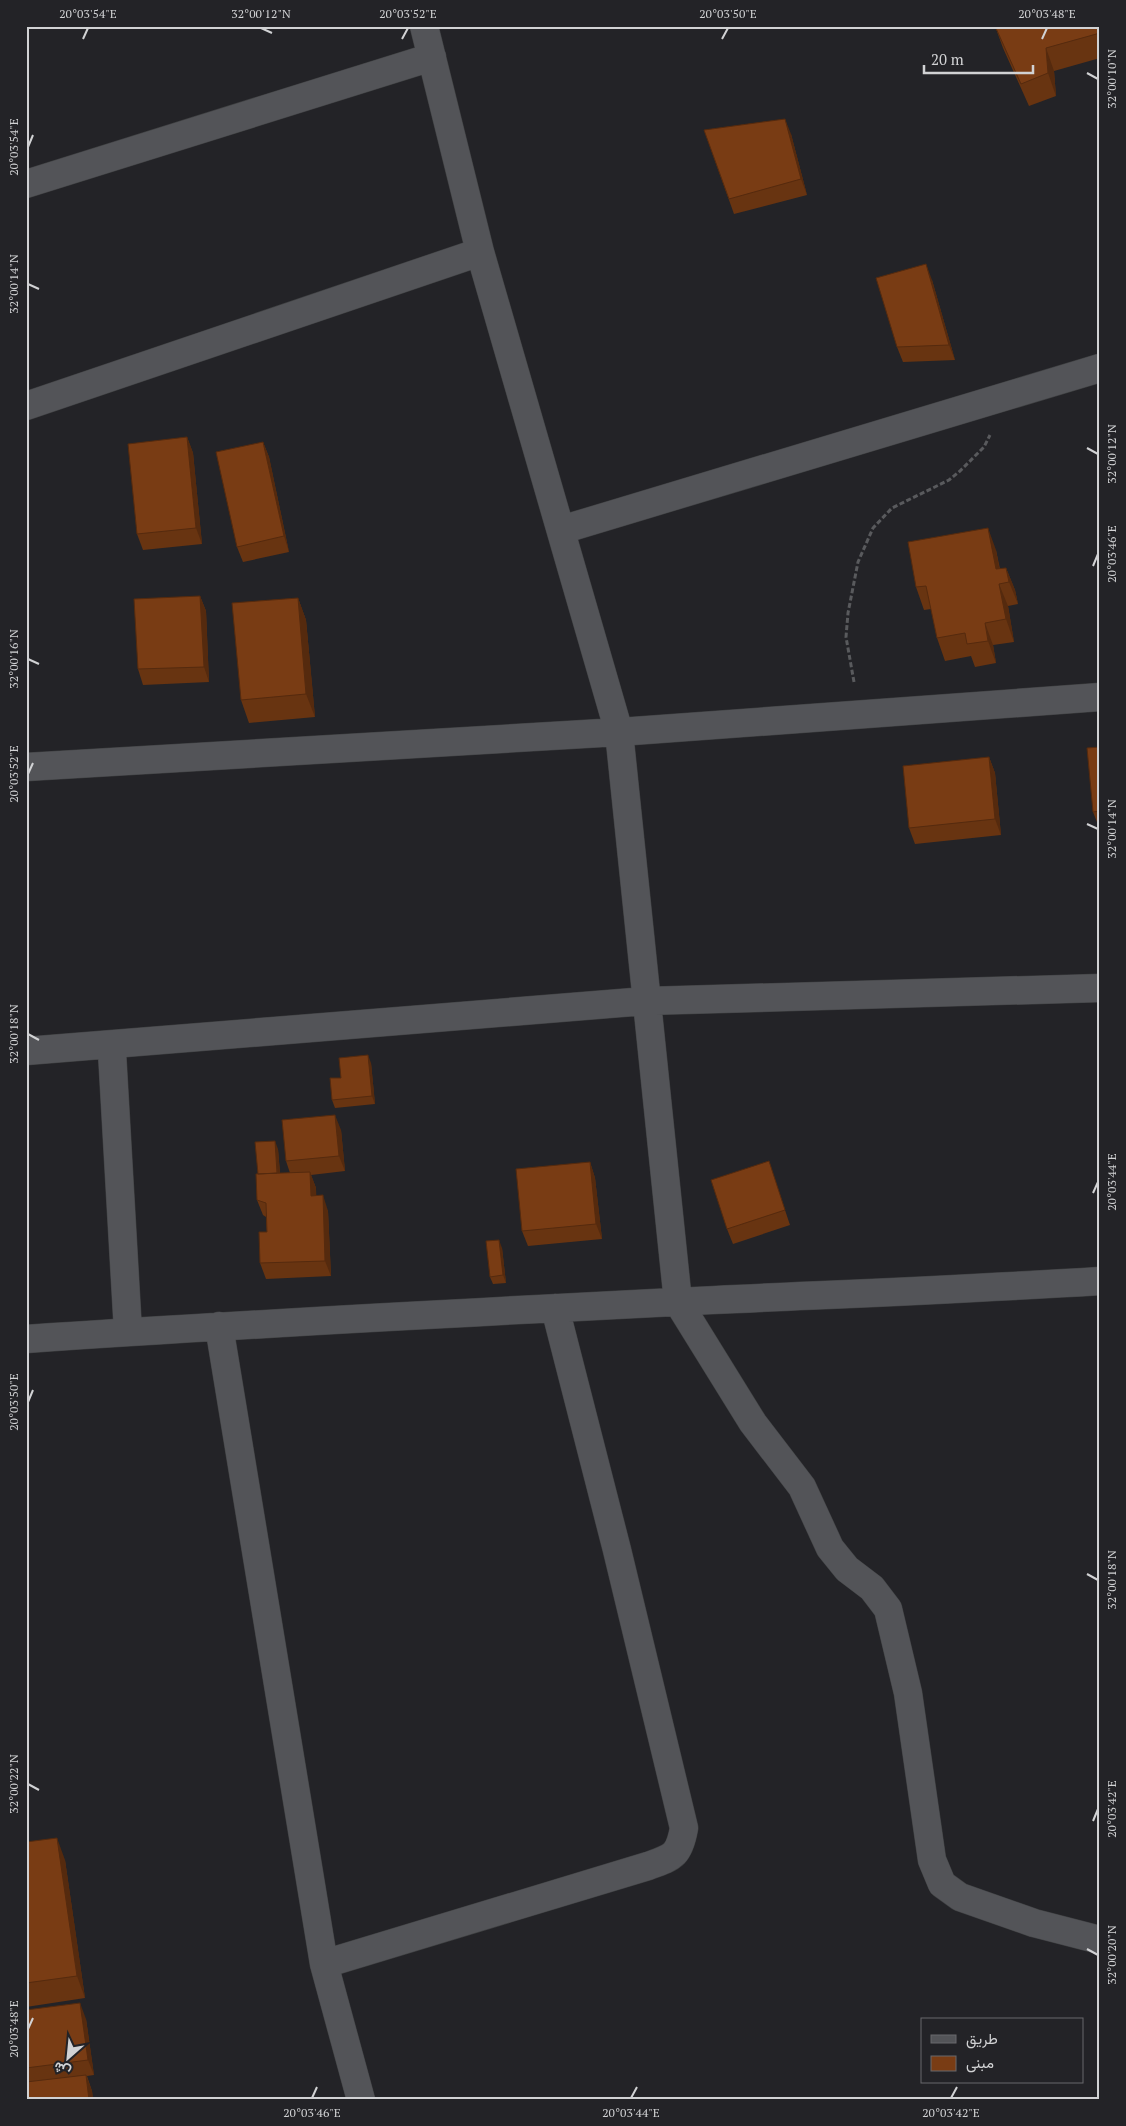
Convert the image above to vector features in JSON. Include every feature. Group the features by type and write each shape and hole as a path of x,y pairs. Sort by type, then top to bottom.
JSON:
{"street":[{"path":"424,26 480,252 619,732 678,1302 752,1423 802,1487 830,1548 846,1569 872,1588 888,1609 908,1693 932,1860 942,1884 960,1897 1034,1923 1100,1940"},
{"path":"26,184 432,57"},
{"path":"26,406 480,252"},
{"path":"561,530 1100,368"},
{"path":"26,767 619,732 1100,697"},
{"path":"26,1051 646,1001 1100,988"},
{"path":"112,1052 128,1332"},
{"path":"26,1340 219,1326 554,1308 977,1289 1100,1281"},
{"path":"324,1964 648,1866 672,1857 681,1846 684,1828 617,1550 554,1308"},
{"path":"219,1326 324,1964 361,2100"}],"path":[{"path":"860,714 846,637 848,613 858,562 873,528 892,508 949,480 984,447 991,434 993,400"}],"building":[{"path":"995,26 1100,26 1100,33 1046,48 1048,73 1021,84"},
{"path":"785,119 801,179 729,199 704,130"},
{"path":"926,264 949,345 897,347 876,278"},
{"path":"187,437 196,528 137,534 128,444"},
{"path":"263,442 284,536 237,547 216,452"},
{"path":"988,528 996,569 1006,568 1009,582 999,584 1006,619 985,623 988,641 967,644 965,633 937,638 926,586 916,587 908,542"},
{"path":"200,596 204,667 138,669 134,599"},
{"path":"298,598 306,694 241,700 232,603"},
{"path":"1100,747 1100,811 1093,812 1087,748"},
{"path":"989,757 995,819 909,828 903,766"},
{"path":"368,1055 372,1096 332,1100 330,1078 341,1078 339,1058"},
{"path":"335,1115 339,1156 286,1161 282,1120"},
{"path":"275,1141 277,1173 258,1174 255,1142"},
{"path":"769,1161 785,1210 727,1229 711,1180"},
{"path":"590,1162 596,1224 522,1231 516,1169"},
{"path":"310,1172 311,1196 323,1195 325,1261 260,1263 259,1232 267,1232 266,1203 257,1200 256,1174"},
{"path":"499,1240 503,1275 490,1277 486,1241"},
{"path":"57,1838 77,1976 26,1983 26,1842"},
{"path":"80,2003 88,2060 26,2068 26,2010"},
{"path":"86,2075 89,2100 26,2100 26,2082"}]}
